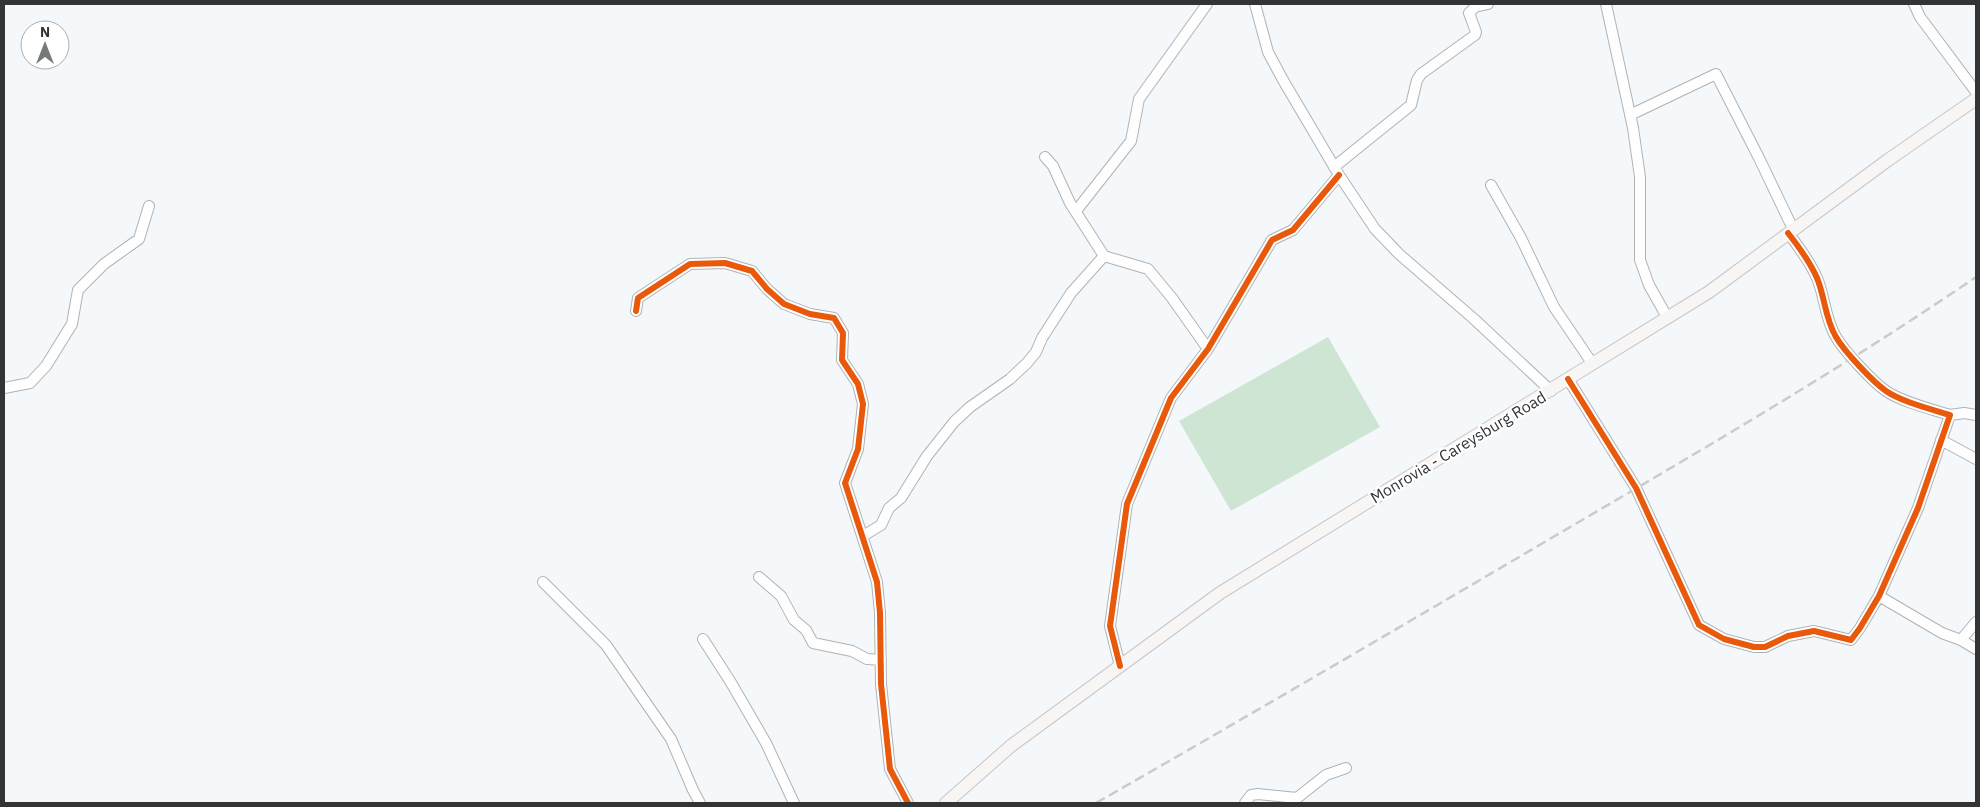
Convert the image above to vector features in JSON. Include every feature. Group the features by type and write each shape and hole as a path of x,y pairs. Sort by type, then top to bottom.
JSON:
{"main road":[{"name":"Monrovia - Careysburg Road","path":"946,803 1012,745 1220,593 1709,292 1888,160 1976,100"}],"street":[{"path":"1076,211 1131,141 1139,100 1207,4"},
{"path":"1255,4 1268,52 1336,171 1375,229 1399,254 1474,319 1551,391"},
{"path":"1120,666 1110,626 1127,504 1171,398 1208,349 1272,240 1293,230 1336,171 1411,105 1417,80 1421,74 1475,36 1476,32 1469,13 1475,7 1488,4"},
{"path":"1606,4 1630,116 1640,177 1640,260 1649,285 1667,317"},
{"path":"1914,4 1920,17 1976,92"},
{"path":"1630,116 1716,74 1759,158 1790,231 1818,279 1836,337 1852,359 1886,391 1920,406 1950,415 1964,413 1976,416"},
{"path":"1045,157 1053,166 1060,184 1104,256 1148,268 1208,349"},
{"path":"1491,186 1521,238 1554,307 1592,363"},
{"path":"4,388 30,384 46,366 72,324 78,290 104,264 139,239 149,206"},
{"path":"863,536 880,525 889,508 901,498 927,456 954,422 970,406 1010,380 1027,364 1036,352 1042,338 1070,292 1104,256"},
{"path":"636,311 638,298 690,264 725,263 752,271 784,304 810,314 834,318 843,333 842,360 858,384 863,404 858,449 845,483 876,582 880,612 883,715 888,740 890,769 908,803"},
{"path":"1568,380 1636,488 1699,625 1724,639 1754,647 1765,647 1788,636 1814,631 1851,640 1879,596 1918,508 1950,415"},
{"path":"1941,440 1976,459"},
{"path":"759,577 781,596 794,620 806,630 813,643 852,651 867,659 881,660"},
{"path":"543,582 606,645 671,739 700,803"},
{"path":"1879,596 1942,633 1976,648"},
{"path":"1961,640 1976,622"},
{"path":"703,639 766,743 794,803"},
{"path":"1245,803 1250,796 1258,794 1297,798 1326,775 1346,768"}],"green space":[{"path":"1328,337 1380,427 1231,511 1179,421"}],"railway":[{"path":"1096,803 1729,434 1829,373 1976,277"}],"cycle path":[{"path":"1120,666 1110,626 1127,504 1171,398 1208,349 1272,240 1293,230 1339,175"},
{"path":"1568,379 1636,488 1699,625 1724,639 1754,647 1765,647 1788,636 1814,631 1851,640 1879,596 1918,508 1950,415 1900,399 1886,391 1852,358 1832,330 1820,285 1814,272 1788,233"},
{"path":"636,311 638,298 690,264 725,263 752,271 767,289 784,304 810,314 834,318 843,333 842,360 858,384 863,404 858,449 845,483 877,582 880,613 881,684 890,769 908,803"}]}
